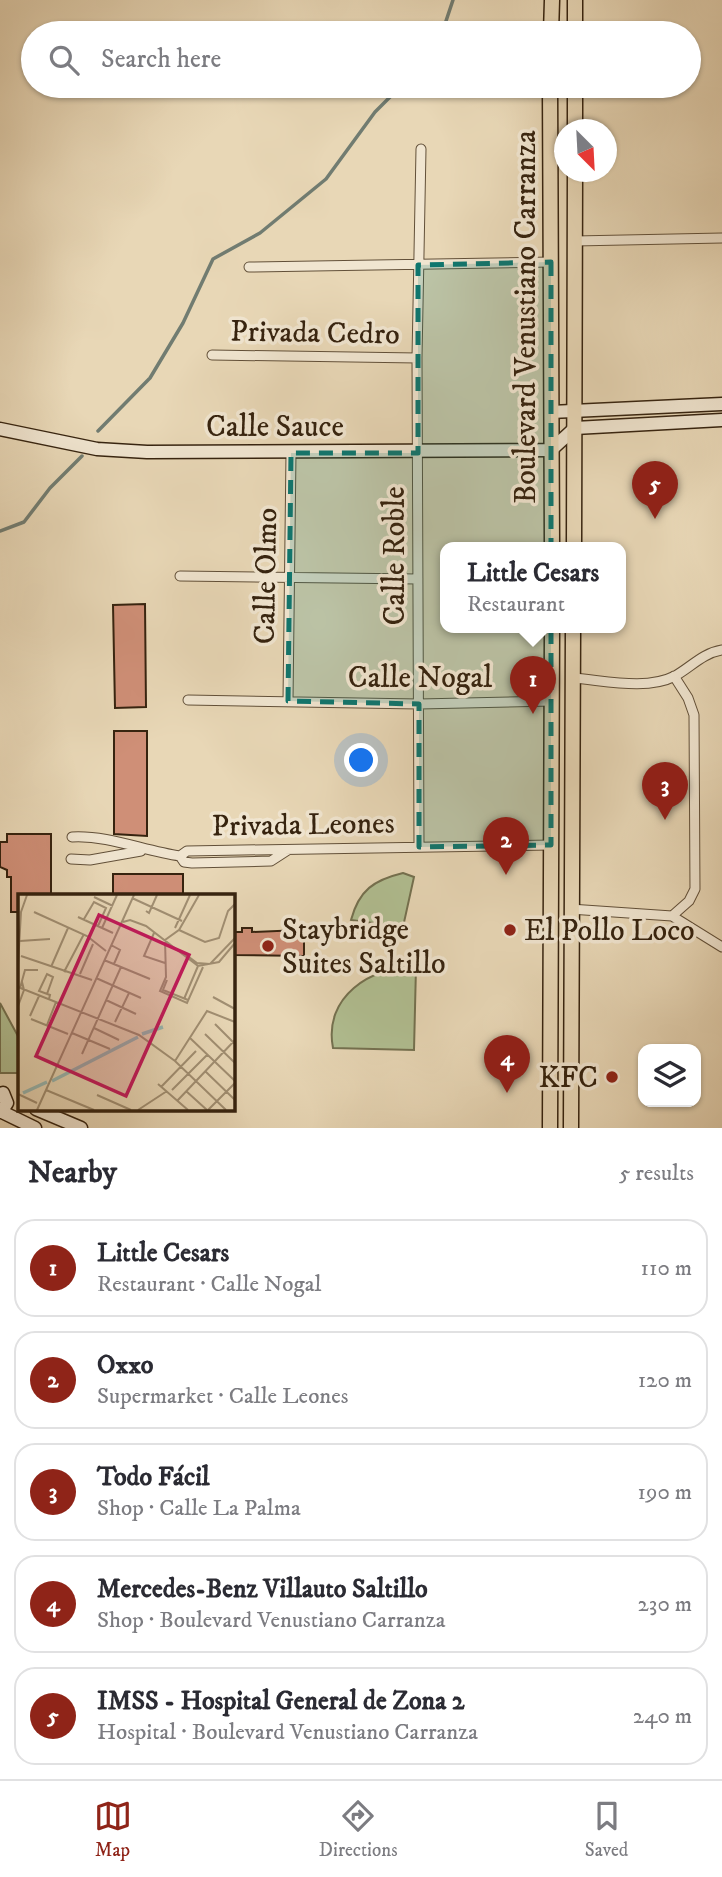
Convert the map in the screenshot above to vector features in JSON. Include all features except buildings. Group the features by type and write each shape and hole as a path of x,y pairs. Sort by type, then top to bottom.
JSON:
{"main road":[{"path":"551,21 552,0"},
{"path":"575,0 575,21"},
{"name":"Boulevard Venustiano Carranza","path":"550,98 552,542"},
{"name":"Boulevard Venustiano Carranza","path":"575,98 575,119"},
{"name":"Boulevard Venustiano Carranza","path":"574,542 575,182"},
{"path":"550,1128 552,633"},
{"path":"571,1128 573,633"}],"street":[{"name":"Calle Roble","path":"419,847 417,358 421,149"},
{"path":"575,241 722,238"},
{"path":"249,267 551,262"},
{"name":"Privada Cedro","path":"212,355 417,358"},
{"path":"551,412 722,404"},
{"path":"644,408 645,424"},
{"path":"551,450 575,428 722,420"},
{"name":"Calle Sauce","path":"0,429 113,450 418,453 551,450"},
{"name":"Calle Olmo","path":"288,701 290,453"},
{"path":"180,576 418,579"},
{"path":"572,678 649,682 674,676 703,657 722,650"},
{"path":"673,916 689,901 695,890 694,715 688,698 674,676"},
{"name":"Calle Nogal","path":"188,700 419,704 552,701"},
{"path":"72,837 91,836 119,841 143,851"},
{"name":"Privada Leones","path":"143,851 184,853 551,845"},
{"path":"71,859 90,860 143,851"},
{"path":"570,909 673,916 722,947"},
{"path":"2,1093 18,1101"},
{"path":"2,1093 7,1103 1,1111 35,1128"},
{"path":"41,1111 81,1128"}],"highlighted area":[{"path":"551,262 551,845 419,847 419,704 288,701 291,453 418,453 418,265"}],"green space":[{"path":"403,873 414,877 403,927 351,920 358,901 369,888 384,879"},
{"path":"416,967 414,1050 333,1048 335,1014 354,988 383,972"},
{"path":"0,1003 18,1036 18,1073 0,1073"}],"waterway":[{"path":"446,21 453,0"},
{"path":"98,431 150,378 183,323 213,259 260,233 326,179 375,112 389,98"},
{"path":"0,531 24,522 50,488 82,456"}],"place":[{"name":"IMSS - Hospital General de Zona 2","path":"655,519"},
{"name":"Little Cesars","path":"533,714"},
{"name":"Todo Fácil","path":"665,820"},
{"name":"Oxxo","path":"506,875"},
{"name":"El Pollo Loco","path":"510,930"},
{"name":"Staybridge Suites Saltillo","path":"268,946"},
{"name":"KFC","path":"612,1077"},
{"name":"Mercedes-Benz Villauto Saltillo","path":"507,1093"}]}
